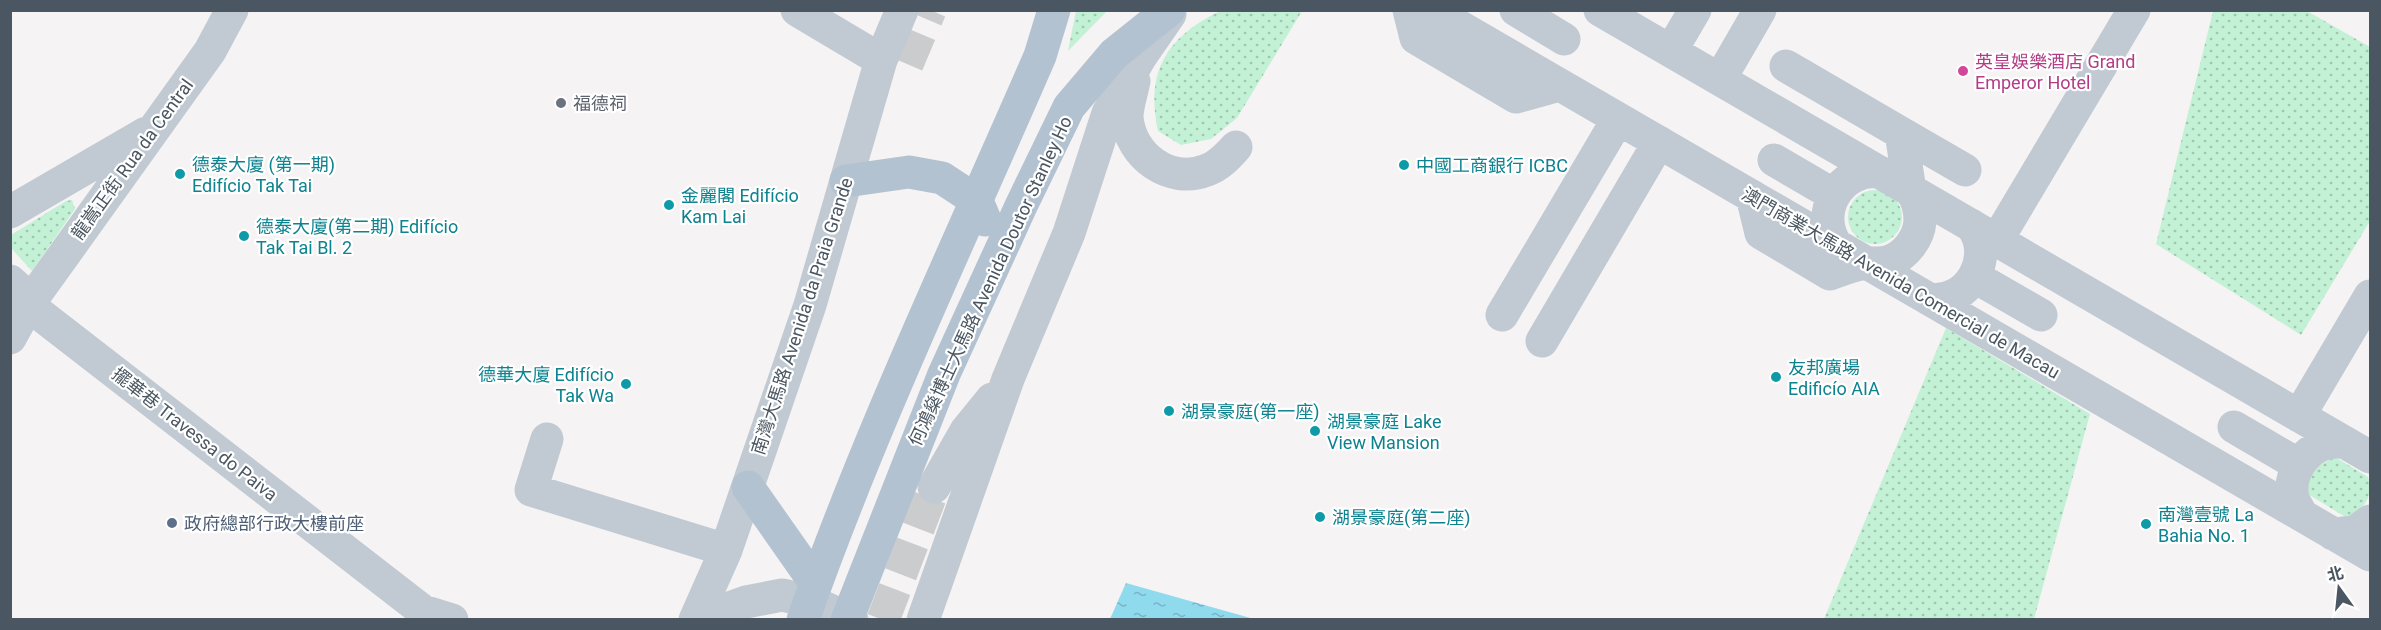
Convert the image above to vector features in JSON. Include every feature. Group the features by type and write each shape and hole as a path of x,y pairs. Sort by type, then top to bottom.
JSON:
{"main road":[{"path":"810,602 905,359 1040,56 1054,10"},
{"name":"何鴻燊博士大馬路 Avenida Doutor Stanley Ho","path":"849,619 919,432 995,262 1070,107 1114,54 1171,10"},
{"path":"846,182 909,172 942,178 977,201 989,228 995,262"},
{"path":"748,487 810,602"}],"street":[{"name":"龍嵩正街 Rua da Central","path":"10,338 19,293 156,127 210,51 232,10"},
{"path":"797,10 881,60"},
{"name":"南灣大馬路 Avenida da Praia Grande","path":"695,620 726,550 810,306 881,60 902,10"},
{"path":"923,620 1008,379 1069,233 1108,113 1171,10"},
{"path":"1409,10 1416,39 1516,97 1559,85"},
{"path":"1441,16 1472,19 1488,10"},
{"path":"1516,10 1564,39"},
{"path":"1600,10 2358,450"},
{"path":"1671,51 1695,10"},
{"path":"1719,79 1760,10"},
{"path":"1929,299 1951,297 1965,289 1975,277 1981,262 1984,233 2134,10"},
{"name":"澳門商業大馬路 Avenida Comercial de Macau","path":"1441,16 2370,555"},
{"path":"1141,56 1127,116 1131,135 1140,152 1154,164 1170,172 1189,174 1207,171 1223,161 1236,147"},
{"path":"1786,66 1965,170"},
{"path":"1792,122 1848,102"},
{"path":"1502,315 1618,119"},
{"path":"10,212 156,127"},
{"path":"1752,196 1761,233 1830,274 1868,263 1890,262 1904,253 1914,242 1920,226 1920,210 1911,190 1900,133"},
{"path":"1542,341 1659,142"},
{"path":"1774,160 1834,195"},
{"path":"1837,246 1829,229 1827,215 1834,195 1848,179 1862,174 1880,172"},
{"path":"1975,277 2042,315"},
{"name":"擺華巷 Travessa do Paiva","path":"19,293 423,610 452,620"},
{"path":"2300,416 2370,296"},
{"path":"933,487 966,431 1008,379"},
{"path":"2234,427 2299,465"},
{"path":"547,439 531,490 726,550"},
{"path":"2302,515 2293,492 2299,465 2313,449 2326,443 2358,450"},
{"path":"2333,534 2355,532 2370,521"},
{"path":"695,620 746,602 782,595 810,602 849,619"}],"green space":[{"path":"1076,11 1107,11 1068,51"},
{"path":"1220,11 1302,11 1237,118 1211,139 1181,145 1158,131 1155,91 1158,74 1164,58 1186,32"},
{"path":"2213,11 2307,11 2370,47 2370,221 2301,335 2156,244"},
{"path":"1875,190 1885,192 1894,198 1900,207 1902,217 1900,227 1894,236 1885,242 1875,244 1865,242 1856,236 1850,227 1848,217 1850,207 1856,198 1865,192"},
{"path":"72,200 75,209 32,271 11,248 11,235 66,201"},
{"path":"1946,328 2090,414 2034,619 1824,619"},
{"path":"2335,457 2368,477 2369,491 2366,502 2347,518 2308,494 2311,475 2323,463"}],"water":[{"path":"1126,583 1254,619 1110,619"}],"tunnel":[{"path":"907,64 930,10"},
{"path":"883,620 934,487"}],"place":[{"name":"英皇娛樂酒店 Grand Emperor Hotel","path":"1963,71"},
{"name":"福德祠","path":"561,103"},
{"name":"中國工商銀行 ICBC","path":"1404,165"},
{"name":"德泰大廈 (第一期) Edifício Tak Tai","path":"180,174"},
{"name":"金麗閣 Edifício Kam Lai","path":"669,205"},
{"name":"德泰大廈(第二期) Edifício Tak Tai Bl. 2","path":"244,236"},
{"name":"友邦廣場 Edificío AIA","path":"1776,377"},
{"name":"德華大廈 Edifício Tak Wa","path":"626,384"},
{"name":"湖景豪庭(第一座)","path":"1169,411"},
{"name":"湖景豪庭 Lake View Mansion","path":"1315,431"},
{"name":"湖景豪庭(第二座)","path":"1320,517"},
{"name":"政府總部行政大樓前座","path":"172,523"},
{"name":"南灣壹號 La Bahia No. 1","path":"2146,524"}]}
